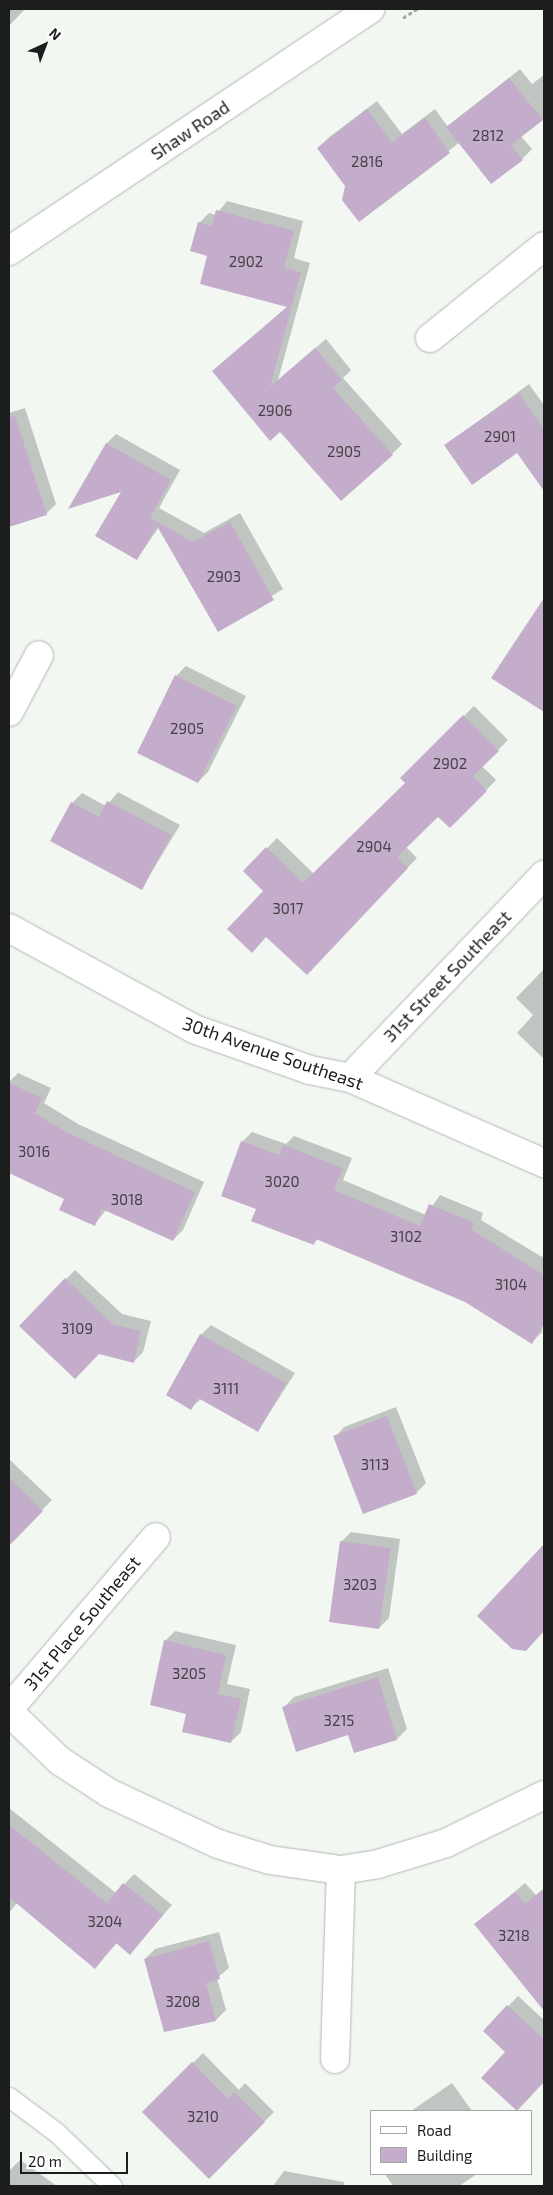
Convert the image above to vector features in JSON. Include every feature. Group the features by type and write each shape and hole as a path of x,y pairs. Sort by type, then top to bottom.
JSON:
{"street":[{"name":"Shaw Road","path":"9,251 371,9"},
{"path":"430,338 544,246"},
{"path":"9,712 39,655"},
{"name":"31st Street Southeast","path":"350,1078 544,875"},
{"name":"30th Avenue Southeast","path":"9,928 194,1029 310,1070 350,1078 544,1163"},
{"name":"31st Place Southeast","path":"9,1711 156,1537"},
{"path":"9,1711 60,1761 160,1820 270,1860 341,1870 446,1843 544,1794"},
{"path":"335,2059 341,1870"}],"lane":[{"path":"9,2097 56,2132 112,2186"}],"building":[{"path":"509,78 543,120 511,145 523,160 491,184 446,127"},
{"path":"367,109 392,142 425,118 450,153 359,222 342,200 345,186 317,148"},
{"path":"216,210 294,231 284,268 301,272 270,387 315,348 342,380 333,388 393,455 341,501 280,432 270,441 212,371 287,307 200,284 207,256 190,251 198,222 212,226"},
{"path":"519,393 544,429 544,491 517,453 472,485 444,445"},
{"path":"15,416 47,515 9,527 9,417"},
{"path":"106,443 171,480 150,518 193,542 230,522 274,600 218,632 157,526 137,560 95,536 121,492 68,509"},
{"path":"544,598 544,712 491,678"},
{"path":"175,675 237,706 198,783 137,753"},
{"path":"463,715 499,751 473,776 487,791 450,828 438,817 397,857 408,868 307,975 266,937 252,953 227,929 263,891 243,871 266,847 303,883 405,783 400,778"},
{"path":"107,801 171,835 142,890 50,841 71,802 99,817"},
{"path":"9,1083 42,1098 35,1113 68,1133 195,1192 173,1241 102,1209 95,1226 59,1210 64,1199 9,1173"},
{"path":"241,1141 279,1155 283,1145 343,1168 334,1190 420,1226 429,1204 474,1223 472,1230 544,1275 544,1324 532,1344 465,1302 316,1239 314,1245 251,1221 256,1209 221,1196"},
{"path":"65,1278 112,1324 141,1331 134,1363 99,1354 75,1379 19,1326"},
{"path":"200,1334 286,1383 258,1432 198,1398 191,1410 166,1395"},
{"path":"387,1416 417,1494 363,1514 333,1436"},
{"path":"9,1478 43,1511 9,1546"},
{"path":"340,1541 391,1548 379,1629 329,1622"},
{"path":"544,1544 544,1631 526,1651 512,1649 477,1616"},
{"path":"164,1640 226,1655 218,1694 241,1699 231,1743 182,1732 186,1714 150,1705"},
{"path":"378,1677 397,1740 354,1753 348,1735 296,1752 282,1707"},
{"path":"9,1825 107,1903 123,1883 163,1915 130,1955 116,1943 95,1969 9,1897"},
{"path":"544,1889 544,2011 474,1924 515,1892 525,1904"},
{"path":"209,1941 220,1979 206,1983 216,2021 164,2032 144,1959"},
{"path":"507,2005 544,2039 544,2082 518,2110 481,2078 505,2052 483,2031"},
{"path":"192,2062 228,2099 234,2092 265,2122 209,2179 142,2112"}]}
